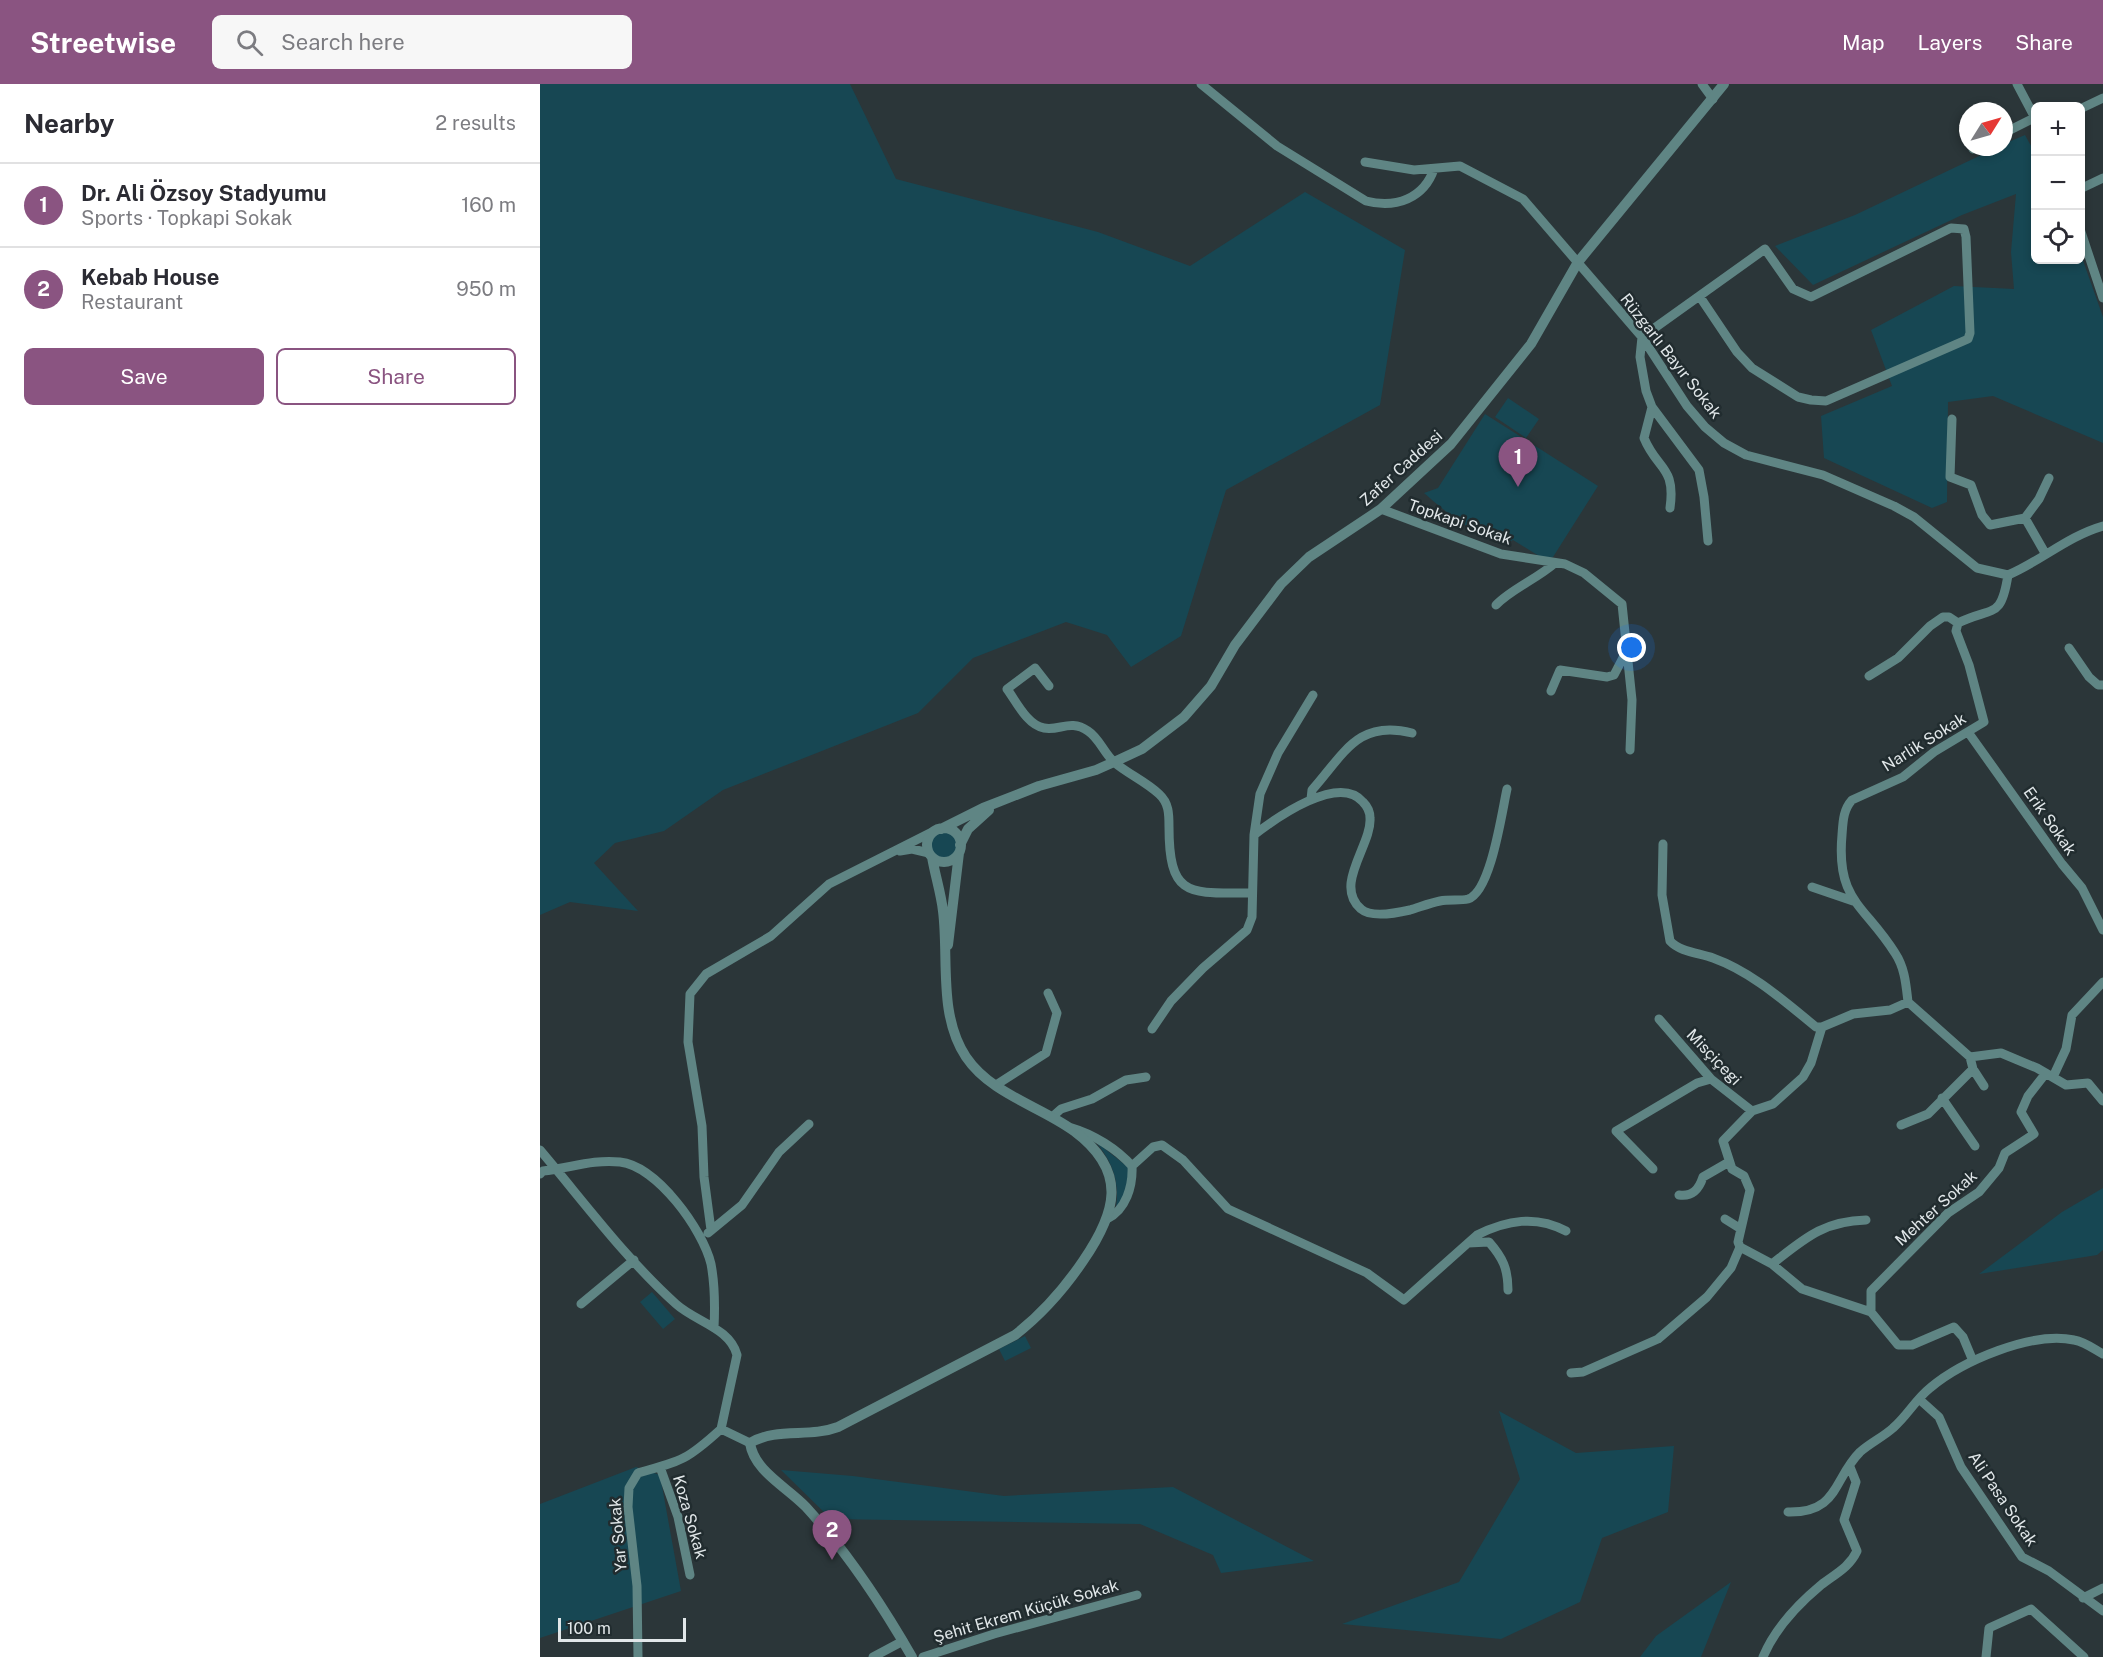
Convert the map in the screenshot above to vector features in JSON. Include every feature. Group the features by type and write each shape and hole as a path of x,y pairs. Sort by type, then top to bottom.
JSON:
{"street":[{"path":"1702,84 1713,99"},
{"name":"Zafer Caddesi","path":"711,1230 704,1177 702,1126 688,1042 690,994 706,974 771,936 830,884 937,830 996,804 1039,786 1096,770 1142,749 1184,717 1211,686 1235,645 1281,584 1309,557 1381,509 1452,444 1515,367 1550,316 1578,262 1724,84"},
{"path":"2017,84 2031,111"},
{"path":"1205,85 1277,146 1366,201 1378,204 1411,199 1430,181 1434,169 1414,170 1365,162"},
{"path":"2085,107 2103,98"},
{"path":"2013,129 2031,121"},
{"name":"Rüzgarlı Bayır Sokak","path":"1434,169 1460,166 1524,199 1642,337 1687,406 1705,427 1724,443 1746,454 1823,475 1894,506 1914,517 1977,568 2008,575"},
{"path":"2085,187 2103,178"},
{"path":"1700,297 1731,345 1752,368 1798,397 1826,400 1968,339 1970,333 1964,229 1957,227 1943,232 1811,297 1793,289 1765,249 1642,337 1640,357 1646,391 1652,407 1699,470 1708,541"},
{"path":"2085,244 2103,298"},
{"path":"1652,407 1644,438 1667,471 1671,483 1670,508"},
{"path":"1952,419 1950,477 1971,485 1983,515 1990,525 2025,518 2039,500 2049,478"},
{"name":"Topkapi Sokak","path":"1381,509 1501,554 1555,562 1584,573 1622,604 1632,700 1630,750"},
{"path":"2025,518 2045,553"},
{"path":"1869,676 1898,658 1930,626 1943,617 1949,616 1958,623 1997,609 2004,601 2008,575 2026,568 2045,553 2088,530 2103,526"},
{"path":"1496,605 1502,598 1540,576 1555,562"},
{"name":"Narlik Sokak","path":"1910,1005 1906,978 1896,954 1853,901 1842,871 1842,842 1847,806 1852,800 1903,777 1934,752 1984,722 1969,665 1956,631 1958,623"},
{"path":"2069,648 2089,677 2098,685 2103,685"},
{"path":"1551,691 1560,670 1607,677 1614,675 1627,650"},
{"path":"1049,686 1035,668 1007,689 1035,723 1045,728 1071,724 1088,731 1114,762 1145,783 1167,803 1171,862 1177,880 1186,888 1205,893 1252,893"},
{"path":"1152,1029 1171,1001 1203,968 1247,930 1252,917 1257,809 1266,778 1313,695"},
{"path":"1311,799 1312,790 1354,742 1368,732 1384,728 1412,733"},
{"name":"Erik Sokak","path":"1968,732 2062,864 2082,888 2103,930"},
{"path":"1254,835 1270,822 1311,799 1346,791 1356,795 1366,806 1370,817 1369,827 1352,879 1352,892 1361,909 1370,914 1404,911 1441,901 1468,899 1475,894 1485,879 1507,789"},
{"name":"Zafer Caddesi","path":"947,951 960,848 968,829 996,804"},
{"path":"540,1150 634,1260 677,1305 714,1328 735,1345 737,1355 721,1429 750,1443 768,1436 824,1432 838,1427 1015,1335 1036,1318 1067,1282 1098,1240 1107,1220 1112,1195 1110,1178 1092,1146 1067,1126 978,1072 955,1036 948,1005 947,951 943,911 930,855 927,842 937,830 955,833 960,848 948,862 942,862 930,855 912,849 889,854"},
{"path":"1663,844 1664,911 1668,934 1675,946 1714,958 1743,971 1816,1027 1822,1027 1853,1014 1890,1010 1910,1005 1971,1057 1973,1070 1984,1086"},
{"path":"1812,887 1853,901"},
{"path":"2050,1075 2066,1049 2072,1015 2103,982"},
{"path":"996,1085 1046,1053 1057,1013 1048,993"},
{"name":"Misçiçegi","path":"1659,1019 1711,1079 1752,1111"},
{"path":"1571,1373 1583,1372 1605,1360 1658,1339 1715,1288 1731,1268 1740,1247 1738,1242 1749,1190 1744,1176 1732,1169 1723,1142 1752,1111 1773,1104 1793,1089 1811,1063 1822,1027"},
{"path":"1971,1057 2001,1053 2050,1075 2066,1085 2088,1083 2103,1101"},
{"path":"1901,1125 1928,1114 1973,1070"},
{"name":"Mehter Sokak","path":"1871,1312 1871,1291 1948,1213 1979,1192 1999,1168 2005,1154 2034,1134 2021,1112 2028,1096 2050,1075"},
{"path":"1052,1117 1061,1109 1092,1099 1126,1080 1146,1077"},
{"path":"1653,1169 1616,1131 1697,1083 1711,1079"},
{"path":"1942,1098 1975,1146"},
{"path":"701,1238 742,1205 779,1152 809,1124"},
{"path":"1067,1126 1084,1131 1108,1146 1132,1166"},
{"path":"1107,1220 1117,1215 1127,1197 1132,1180 1132,1166 1153,1147 1162,1145 1184,1160 1228,1209 1367,1273 1404,1300 1468,1243 1490,1229 1513,1222 1549,1222 1566,1231"},
{"path":"540,1174 543,1171 557,1170 590,1161 623,1162 649,1174 680,1206 701,1238 711,1264 715,1304 714,1328"},
{"path":"1679,1195 1692,1194 1700,1187 1703,1177 1729,1162"},
{"path":"1725,1219 1741,1229"},
{"path":"1772,1264 1796,1244 1824,1227 1849,1220 1866,1220"},
{"path":"1468,1243 1489,1242 1498,1252 1508,1272 1508,1290"},
{"path":"1740,1247 1772,1264 1802,1289 1871,1312 1898,1345 1921,1342 1954,1327 1963,1337 1973,1361"},
{"path":"581,1304 634,1260"},
{"path":"1788,1512 1799,1513 1827,1502 1858,1454 1891,1430 1932,1386 1973,1361 2015,1346 2062,1339 2081,1342 2103,1354"},
{"name":"Ali Pasa Sokak","path":"1919,1399 1939,1417 1961,1467 2022,1557 2049,1571 2103,1611"},
{"name":"Yar Sokak","path":"638,1657 638,1586 628,1507 629,1488 638,1473 676,1464 693,1455 721,1429"},
{"path":"750,1443 751,1454 759,1465 806,1507 849,1557 912,1657"},
{"name":"Koza Sokak","path":"660,1467 678,1517 690,1575"},
{"path":"1762,1657 1779,1628 1793,1611 1821,1585 1845,1569 1857,1551 1844,1520 1856,1482 1850,1467"},
{"path":"2083,1598 2103,1588"},
{"name":"Şehit Ekrem Küçük Sokak","path":"923,1657 994,1634 1137,1595"},
{"path":"1986,1657 1989,1628 2031,1609 2084,1657"},
{"path":"873,1657 903,1641"}],"shaded area":[{"path":"540,84 850,84 896,179 1098,232 1190,266 1305,192 1405,250 1380,405 1226,490 1181,636 1131,667 1107,635 1066,622 973,658 918,713 723,790 664,831 615,843 594,863 638,911 570,902 540,915"},
{"path":"2025,135 2031,146 2031,264 2084,264 2103,317 2103,443 1993,396 1948,402 1947,502 1932,508 1824,458 1821,416 1892,386 1871,330 1954,286 2014,289 2011,252 2016,194 1962,215 1813,285 1775,246 1855,215 1979,156 2013,156 2013,140"},
{"path":"1508,398 1539,419 1526,438 1495,417"},
{"path":"1485,414 1598,486 1553,557 1544,559 1513,540 1504,542 1492,540 1467,526 1424,493 1438,488"},
{"path":"944,832 953,836 957,845 953,854 944,858 935,854 931,845 935,836"},
{"path":"1095,1141 1129,1168 1127,1189 1115,1212 1117,1192 1114,1174 1107,1157"},
{"path":"2103,1188 2103,1250 2097,1255 1979,1274 2062,1212"},
{"path":"652,1292 675,1319 663,1329 640,1302"},
{"path":"1025,1336 1031,1348 1005,1361 999,1349"},
{"path":"1499,1411 1576,1453 1674,1446 1668,1512 1602,1538 1580,1602 1501,1639 1342,1624 1459,1582 1520,1479"},
{"path":"636,1467 660,1475 681,1591 540,1638 540,1504"},
{"path":"781,1470 853,1476 1004,1496 1173,1487 1314,1561 1221,1573 1213,1555 1140,1524 831,1519"},
{"path":"1731,1582 1701,1657 1640,1657 1656,1636"}],"place":[{"name":"Dr. Ali Özsoy Stadyumu","path":"1518,487"},
{"name":"Kebab House","path":"832,1560"}]}
